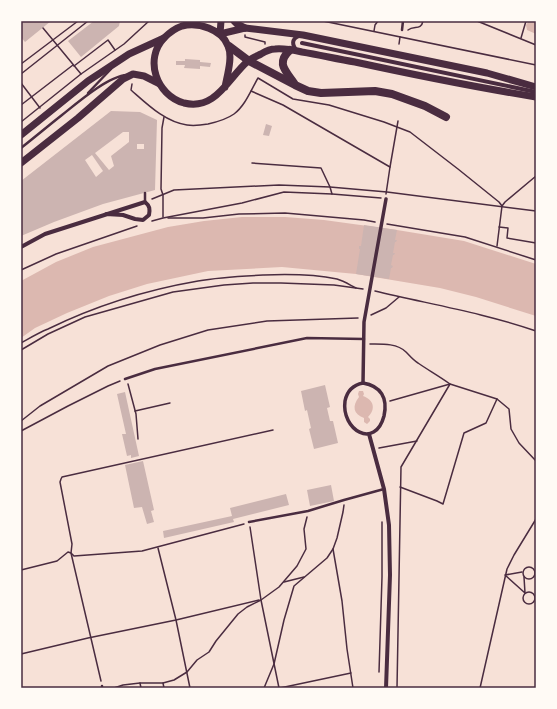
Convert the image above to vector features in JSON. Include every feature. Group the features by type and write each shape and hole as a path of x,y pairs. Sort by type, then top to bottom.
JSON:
{"highway":[{"path":"229,46 249,60 308,91 321,93 375,91 392,94 425,106 446,117"},
{"path":"293,50 285,55 282,64 295,85"}],"main road":[{"path":"174,30 177,21"},
{"path":"220,34 221,21"},
{"path":"234,21 245,30"},
{"path":"225,87 230,58 229,46 220,34 210,29 195,25 181,27 174,30 158,45 154,59 155,74 158,83 171,97 184,103 195,104 217,96 225,87 240,69 249,60 267,50 274,48 293,50 483,88 536,97"},
{"path":"220,34 245,30 303,35 487,73 536,87"},
{"path":"21,135 88,81 129,54 164,38"},
{"path":"21,163 78,118 123,79 133,74 144,76 158,83"}],"street":[{"path":"293,50 293,44 296,37 303,35"},
{"path":"302,43 536,92"},
{"path":"363,383 365,318 386,199"},
{"path":"21,247 45,234 106,214 144,202 150,209 149,215 143,220 123,215 106,214"},
{"path":"356,384 370,384 377,387 381,392 384,402 385,410 383,420 374,432 369,434 355,430 347,418 344,409 346,398 350,389 356,384"},
{"path":"369,434 384,489 388,524 390,575 386,688"}],"lane":[{"path":"402,30 403,21"},
{"path":"84,98 120,60"},
{"path":"21,148 84,98 109,81 121,75 133,74"},
{"path":"144,202 145,193"},
{"path":"125,379 155,369 307,338 364,339"},
{"path":"249,522 308,511 384,489"}],"path":[{"path":"21,64 78,21"},
{"path":"21,74 88,21"},
{"path":"21,122 81,74 124,44 149,21"},
{"path":"323,21 536,65"},
{"path":"374,31 375,25 378,21"},
{"path":"406,38 408,30 410,28 422,26 423,21"},
{"path":"477,21 536,45"},
{"path":"521,39 526,21"},
{"path":"43,28 81,74"},
{"path":"245,30 245,37 265,42 266,46"},
{"path":"399,44 400,37"},
{"path":"21,105 108,40 115,50"},
{"path":"390,168 283,105 251,90 259,77 293,99 329,105 384,122 410,132 493,197 502,206"},
{"path":"21,83 46,116"},
{"path":"163,218 163,195 161,189 162,128 164,117"},
{"path":"148,222 284,192 332,194 386,199 398,121"},
{"path":"252,163 321,168 332,194"},
{"path":"497,247 502,206 536,176"},
{"path":"144,202 174,190 279,185 330,187 387,192 536,211"},
{"path":"163,218 203,218 239,214 285,213 364,220 381,225 465,237 536,260"},
{"path":"21,270 56,254 140,225"},
{"path":"499,227 508,228 507,238 536,242"},
{"path":"21,343 47,329 81,314 122,300 199,280 244,276 309,276 338,280 358,289"},
{"path":"21,350 48,334 85,317 173,292 254,282 334,285 370,290 492,317 536,331"},
{"path":"21,421 40,406 108,366 160,345 208,330 267,321 365,318 386,308 399,297"},
{"path":"364,344 383,344 398,347 406,352 416,362 450,384 497,399 508,409 511,429 519,443 536,461"},
{"path":"21,431 88,396 125,379 135,411 138,439"},
{"path":"384,402 450,384"},
{"path":"397,688 401,467 450,384"},
{"path":"400,487 443,504 464,433 486,423 497,399"},
{"path":"135,411 170,403"},
{"path":"102,687 71,553 72,544 60,482 62,477 274,430"},
{"path":"373,449 417,441"},
{"path":"264,688 274,664 284,620 294,586 327,558 333,549 338,538 344,500"},
{"path":"114,688 123,684 163,683 174,680 187,672 197,660 209,652 216,640 238,614 279,587 297,566 306,549 304,529 308,511"},
{"path":"480,688 505,575 514,555 536,519"},
{"path":"379,673 382,520"},
{"path":"21,570 58,561 68,552 74,556 142,551 249,522 261,600 279,688 351,673"},
{"path":"158,547 176,620 190,688"},
{"path":"333,549 342,601 353,688"},
{"path":"505,575 522,572 524,568 528,566 532,567 534,571 532,578 528,579 524,577"},
{"path":"505,575 525,593 533,593 535,599 533,603 527,604 524,602 522,597 525,593 524,577 522,572"},
{"path":"284,582 304,577"},
{"path":"21,654 261,600"},
{"path":"140,683 141,688"},
{"path":"163,683 164,688"}],"shaded area":[{"path":"529,21 536,22 536,34 527,30 526,25"},
{"path":"242,217 285,217 324,220 397,230 464,241 536,264 536,316 476,297 440,288 356,274 282,267 208,271 147,284 109,296 67,313 35,328 21,338 21,281 56,262 93,247 168,227"},
{"path":"359,391 363,391 363,396 370,400 373,405 371,414 368,417 370,421 367,424 364,422 364,418 356,412 355,409 355,404 359,397"}],"building":[{"path":"21,21 51,21 25,42 21,37"},
{"path":"94,21 120,21 119,26 81,57 68,41"},
{"path":"185,59 200,60 200,62 211,63 210,67 200,66 200,69 184,68 185,65 176,65 176,61 185,61"},
{"path":"111,111 140,112 157,120 155,190 103,204 21,236 21,181","holes":["123,132 129,132 129,142 111,156 114,166 109,170 95,153","137,144 144,144 144,149 137,149","92,155 103,171 96,177 85,160"]},
{"path":"266,124 272,126 269,136 263,135"},
{"path":"364,225 397,230 395,240 397,240 395,242 393,253 395,253 393,255 391,265 393,266 391,268 389,279 356,274 360,249 359,246 361,246"},
{"path":"325,385 330,407 327,408 330,421 333,421 338,443 314,449 309,429 311,428 307,410 305,411 301,391"},
{"path":"125,392 139,456 131,458 131,455 127,456 122,434 126,434 117,394"},
{"path":"143,461 154,510 151,511 154,522 147,524 142,507 134,508 125,465"},
{"path":"331,485 334,501 310,506 307,490"},
{"path":"286,494 289,505 233,519 234,522 164,538 163,531 232,516 230,508"}]}
